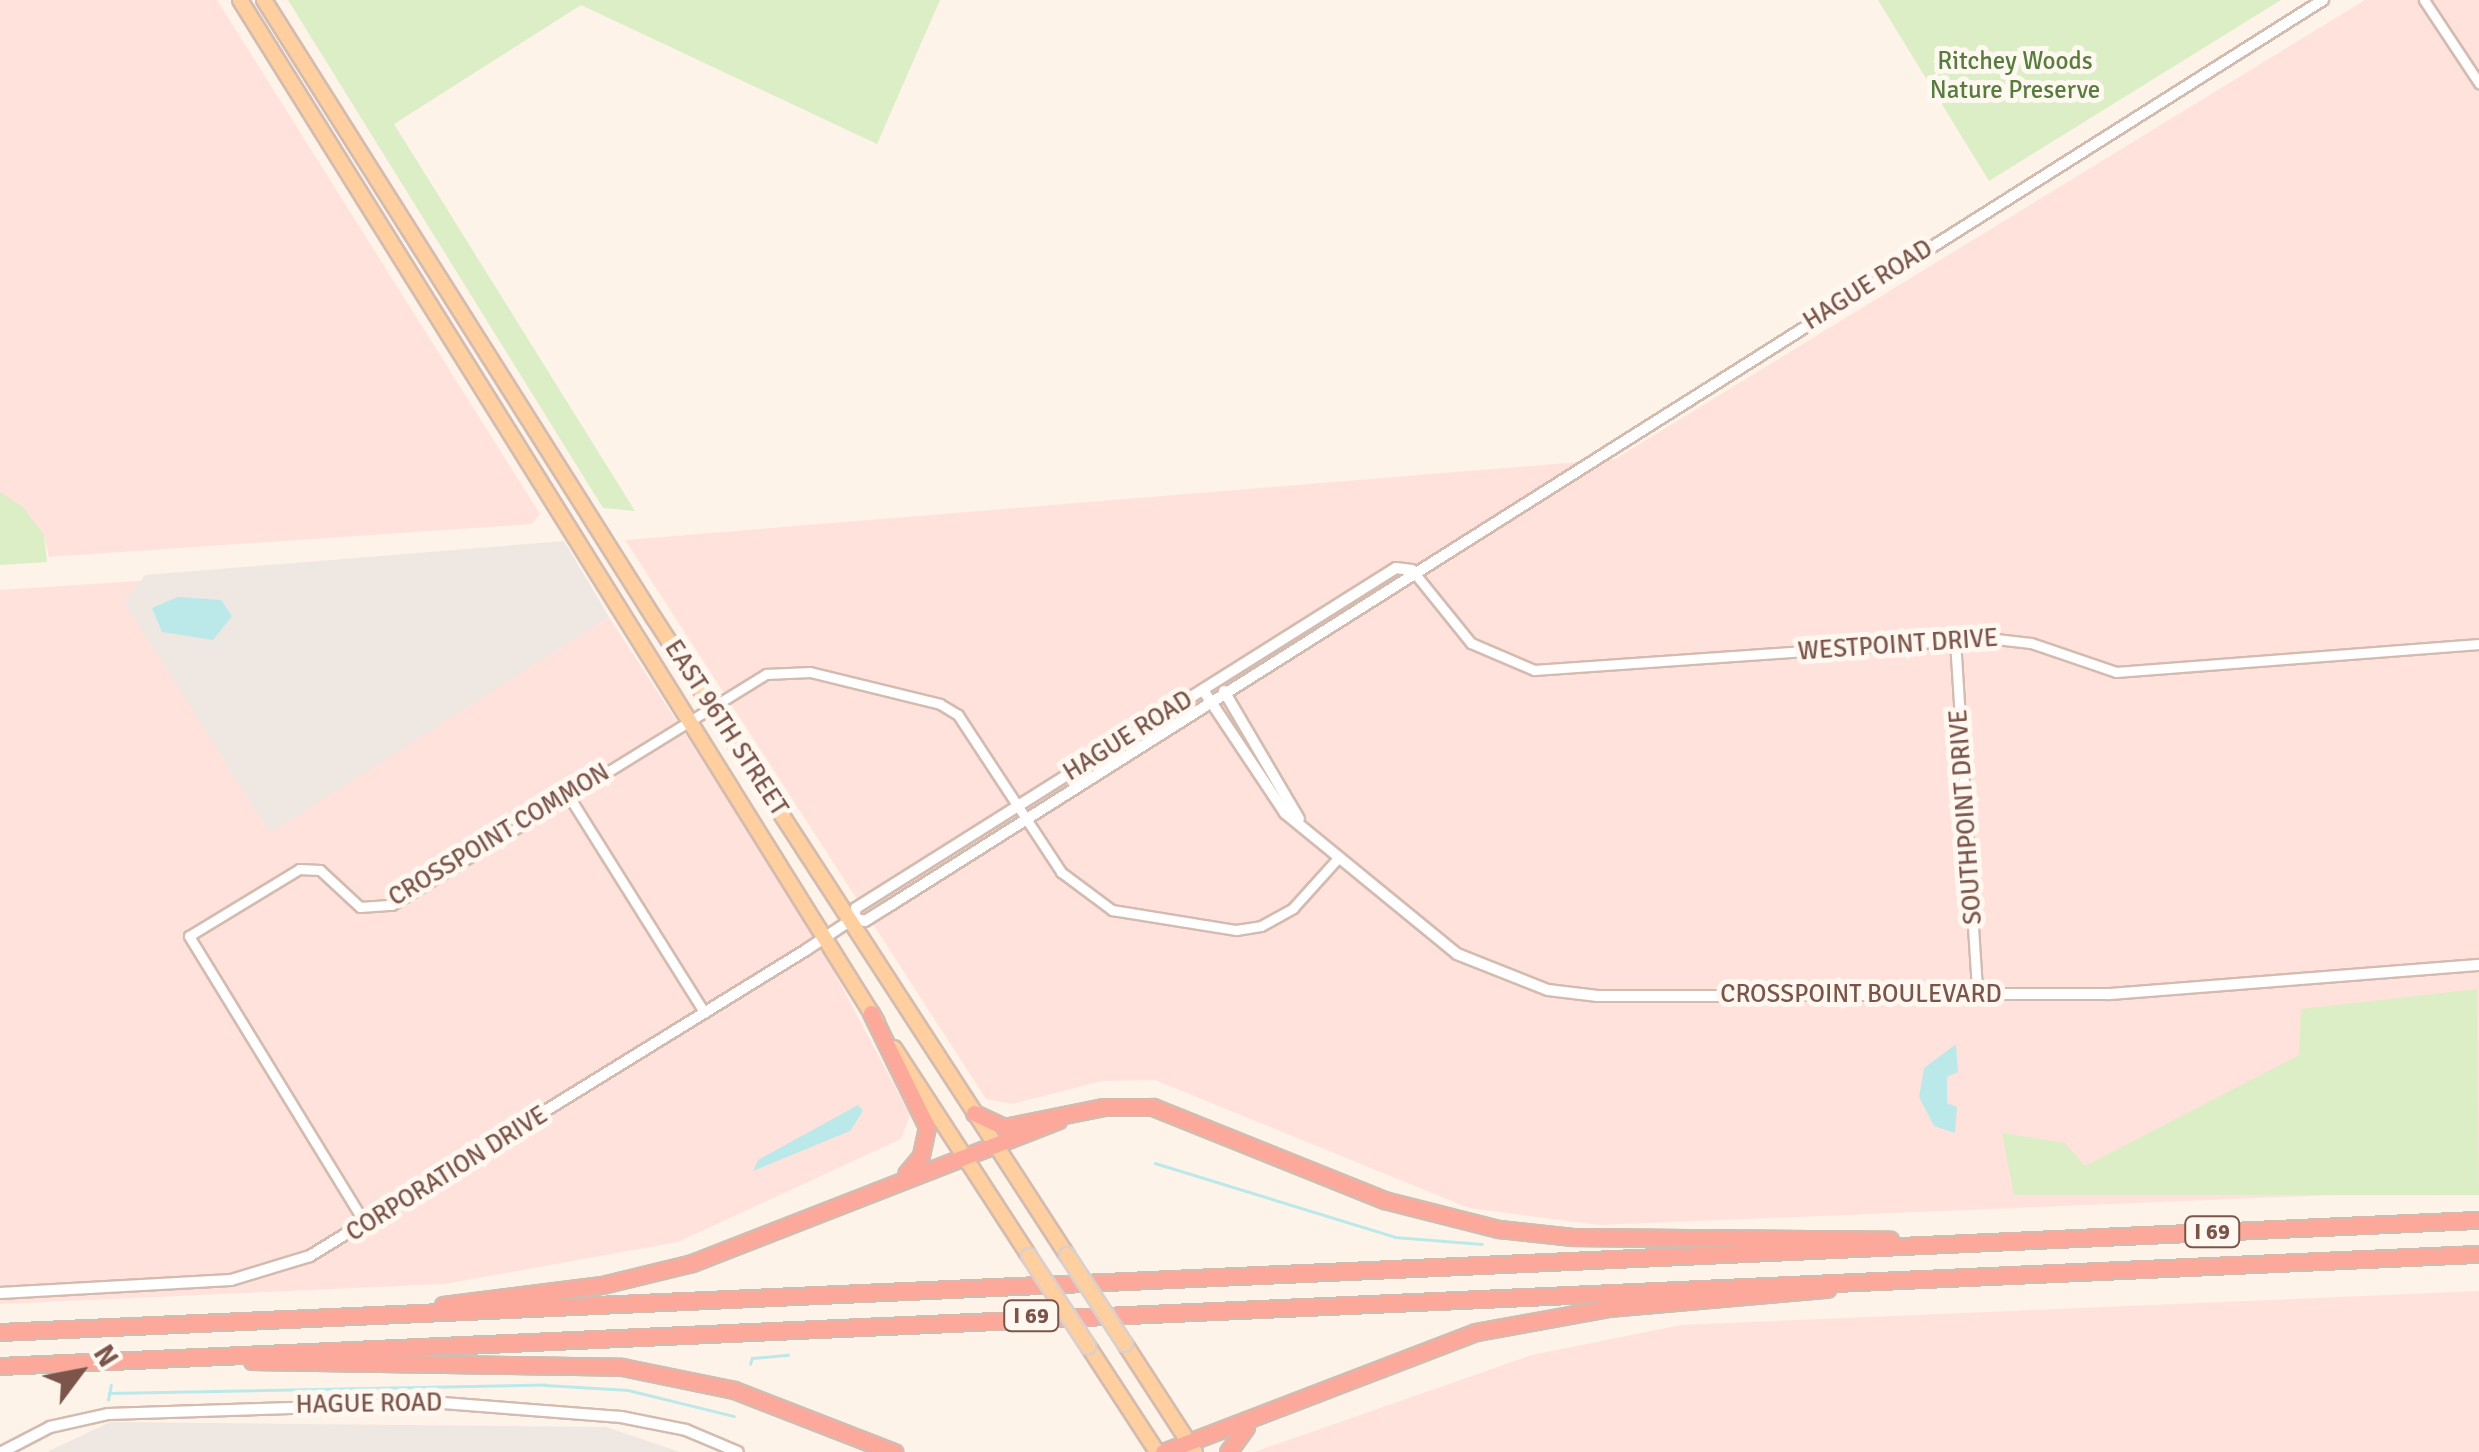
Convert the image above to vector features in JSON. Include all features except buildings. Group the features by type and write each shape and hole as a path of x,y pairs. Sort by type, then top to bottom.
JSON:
{"highway":[{"path":"871,1013 927,1127 918,1161 895,1180"},
{"path":"974,1113 1004,1127 1103,1107 1166,1110 1384,1200 1498,1229 1573,1237 1844,1236 1944,1244"},
{"path":"376,1315 655,1274 727,1251 895,1180 996,1146 1062,1118"},
{"name":"I 69","path":"0,1332 2479,1220"},
{"name":"I 69","path":"0,1366 2479,1254"},
{"path":"1160,1452 1193,1448 1415,1352 1517,1322 1608,1308 1786,1297 1860,1282"},
{"path":"203,1357 622,1367 734,1390 894,1452"},
{"path":"1228,1452 1250,1423"}],"main road":[{"name":"EAST 96TH STREET","path":"240,0 827,936 871,1013 1160,1452"},
{"name":"EAST 96TH STREET","path":"264,0 654,618 1193,1448"},
{"path":"434,309 500,398 514,398"},
{"path":"600,573 612,572 654,618"}],"street":[{"name":"HAGUE ROAD","path":"1412,570 1396,568 856,908 852,920 865,922 1406,583 1412,570 2323,0"},
{"path":"2424,0 2479,83"},
{"name":"WESTPOINT DRIVE","path":"1412,570 1471,643 1502,662 1534,670 2010,638 2116,672 2479,644"},
{"name":"SOUTHPOINT DRIVE","path":"1955,640 1977,994"},
{"name":"CROSSPOINT COMMON","path":"366,1225 189,936 299,869 320,870 360,907 392,905 690,717 779,670 940,704 968,723 1066,878 1099,904 1236,930 1279,918 1339,856"},
{"name":"CROSSPOINT BOULEVARD","path":"1217,680 1299,818"},
{"name":"CROSSPOINT BOULEVARD","path":"1203,690 1279,806 1299,818 1456,954 1548,990 1977,994 2257,986 2479,965"},
{"path":"568,795 705,1013"},
{"name":"CORPORATION DRIVE","path":"0,1293 246,1278 298,1262 366,1225 852,920"},
{"name":"HAGUE ROAD","path":"2,1452 50,1426 108,1414 443,1403 621,1417 686,1430 738,1452"}],"shaded area":[{"path":"0,0 217,0 540,514 532,524 49,557 44,535 0,492"},
{"path":"2365,0 2479,0 2479,1189 1599,1225 1469,1208 1155,1080 1102,1081 1012,1104 986,1099 625,540 1615,459"},
{"path":"564,541 609,617 270,833 124,602 145,575"},
{"path":"154,580 312,803 609,617 810,927 910,1115 901,1139 678,1242 445,1284 0,1304 0,590"},
{"path":"2479,1291 2479,1452 1254,1452 1532,1355 1681,1325"},
{"path":"110,1422 606,1427 680,1452 47,1452"}],"green space":[{"path":"288,0 940,0 877,144 581,5 394,124 635,511 603,508"},
{"name":"Ritchey Woods Nature Preserve","path":"1878,0 2281,0 1989,181"},
{"path":"0,492 23,507 44,535 47,562 0,565"},
{"path":"2477,989 2479,1195 2014,1195 2002,1133 2065,1143 2085,1166 2299,1055 2301,1009"}],"water":[{"path":"178,597 221,600 232,616 213,640 162,632 152,608"},
{"path":"1956,1044 1958,1072 1947,1077 1947,1103 1957,1107 1955,1133 1934,1126 1919,1097 1924,1068"},
{"path":"858,1105 863,1111 850,1131 753,1171 758,1160"}],"waterway":[{"path":"1155,1163 1395,1237 1482,1244"},
{"path":"750,1364 752,1358 788,1355"},
{"path":"108,1400 111,1385"},
{"path":"109,1393 545,1385 628,1390 734,1416"}]}
